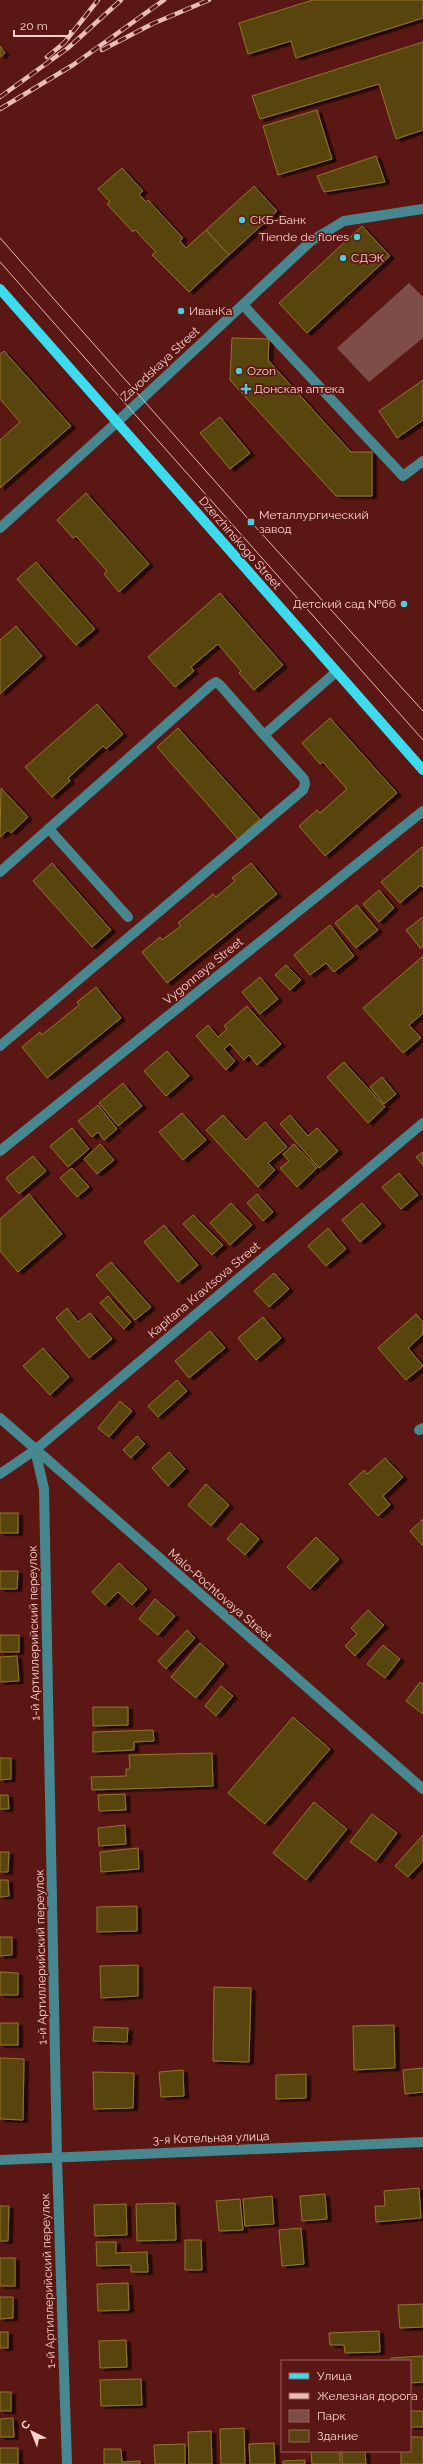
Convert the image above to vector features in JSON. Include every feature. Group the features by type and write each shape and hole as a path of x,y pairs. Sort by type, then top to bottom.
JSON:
{"main road":[{"name":"Dzerzhinskogo Street","path":"0,289 116,423 423,770"}],"street":[{"name":"Zavodskaya Street","path":"116,423 311,240 344,220 423,209"},
{"path":"243,304 403,476 423,461"},
{"path":"0,528 116,423"},
{"path":"264,735 336,672"},
{"path":"0,872 216,682 304,779 305,784 303,790 0,1046"},
{"name":"Vygonnaya Street","path":"0,1151 423,811"},
{"path":"49,829 128,917"},
{"name":"Kapitana Kravtsova Street","path":"0,1474 35,1450 423,1123"},
{"name":"Malo-Pochtovaya Street","path":"0,1418 423,1790"},
{"name":"1-й Артиллерийский переулок","path":"35,1450 44,1489 57,2158 67,2464"},
{"name":"3-я Котельная улица","path":"0,2160 423,2142"}],"green space":[{"path":"409,283 423,297 423,338 369,382 337,348"}],"building":[{"path":"313,0 423,0 423,18 296,58 291,41 248,54 239,23"},
{"path":"423,42 423,130 396,139 379,84 260,119 252,96"},
{"path":"0,46 5,53 0,57"},
{"path":"317,110 332,159 278,175 263,126"},
{"path":"376,156 385,182 324,192 317,176"},
{"path":"122,168 143,191 139,194 146,202 148,200 183,238 180,241 186,248 206,230 229,255 189,292 152,255 156,252 135,230 133,232 107,204 110,202 98,189"},
{"name":"СКБ-Банк","path":"254,186 277,211 229,255 206,230"},
{"path":"362,226 390,256 307,333 279,303"},
{"path":"232,338 269,339 268,360 351,452 372,452 372,496 336,496 230,380"},
{"path":"4,351 71,426 0,488 0,440 20,422 0,399 0,354"},
{"path":"423,380 423,420 397,438 379,411"},
{"path":"220,417 250,453 230,469 200,433"},
{"path":"86,493 149,564 119,592 104,574 107,571 76,536 73,538 57,520"},
{"path":"36,562 95,629 76,645 17,579"},
{"path":"220,593 283,665 254,690 239,673 241,671 218,644 191,667 194,671 175,687 148,657"},
{"path":"16,626 42,656 0,694 0,640"},
{"path":"97,704 123,734 106,749 103,746 68,778 70,781 52,797 25,767"},
{"path":"330,718 397,793 325,856 299,826 317,810 320,813 347,789 323,762 320,764 302,743"},
{"path":"178,728 260,819 238,839 157,747"},
{"path":"1,788 28,817 11,833 8,830 0,837"},
{"path":"423,846 423,888 421,885 400,903 381,882"},
{"path":"52,863 111,930 92,947 33,881"},
{"path":"251,863 277,894 167,983 142,952 160,937 162,940 181,926 178,923 213,894 216,897 235,881 232,878"},
{"path":"379,890 394,908 379,922 363,904"},
{"path":"357,905 378,930 356,948 335,923"},
{"path":"423,917 423,947 421,949 406,930"},
{"path":"330,925 354,956 334,972 326,963 310,975 294,955"},
{"path":"423,956 423,1013 409,1025 421,1038 403,1053 363,1008"},
{"path":"286,965 301,980 290,990 275,975"},
{"path":"260,977 278,999 260,1014 242,992"},
{"path":"96,987 121,1018 47,1078 22,1047 40,1032 42,1035 79,1005 77,1002"},
{"path":"247,1006 281,1044 257,1065 249,1055 244,1060 230,1044 224,1049 235,1061 226,1070 196,1036 208,1025 218,1037 227,1029 224,1026"},
{"path":"167,1051 189,1076 166,1096 144,1071"},
{"path":"344,1062 385,1107 368,1123 327,1077"},
{"path":"382,1077 396,1094 384,1104 370,1087"},
{"path":"123,1083 142,1106 118,1126 99,1103"},
{"path":"98,1105 117,1129 104,1140 98,1132 92,1137 78,1121"},
{"path":"182,1113 206,1140 183,1160 159,1132"},
{"path":"223,1115 246,1140 265,1122 287,1147 268,1163 275,1170 258,1187 206,1130"},
{"path":"290,1115 308,1136 317,1128 338,1151 319,1168 280,1124"},
{"path":"72,1128 89,1149 68,1167 50,1146"},
{"path":"100,1144 114,1160 97,1174 84,1159"},
{"path":"294,1144 317,1168 297,1187 280,1168 289,1161 283,1154"},
{"path":"423,1152 423,1165 416,1157"},
{"path":"33,1156 46,1171 19,1194 6,1178"},
{"path":"72,1168 89,1187 77,1197 60,1178"},
{"path":"399,1173 418,1195 401,1209 382,1187"},
{"path":"29,1194 62,1234 18,1272 0,1251 0,1219"},
{"path":"257,1194 273,1212 263,1221 247,1203"},
{"path":"231,1203 252,1225 230,1245 210,1223"},
{"path":"362,1203 381,1224 360,1242 342,1220"},
{"path":"193,1215 223,1245 212,1255 183,1224"},
{"path":"164,1225 198,1265 178,1282 144,1242"},
{"path":"328,1228 346,1249 326,1266 308,1246"},
{"path":"111,1262 151,1307 135,1320 96,1275"},
{"path":"274,1273 289,1289 269,1307 254,1291"},
{"path":"108,1296 131,1322 124,1329 100,1303"},
{"path":"67,1308 78,1322 90,1313 112,1339 89,1358 56,1318"},
{"path":"416,1314 423,1322 423,1334 408,1348 423,1366 406,1380 378,1348"},
{"path":"263,1317 281,1338 256,1360 238,1338"},
{"path":"210,1331 225,1348 189,1378 175,1361"},
{"path":"43,1348 69,1377 50,1395 23,1366"},
{"path":"177,1380 187,1391 158,1417 148,1406"},
{"path":"120,1401 132,1411 109,1437 98,1428"},
{"path":"137,1436 145,1444 131,1458 123,1450"},
{"path":"169,1452 185,1469 168,1486 152,1468"},
{"path":"385,1458 403,1477 383,1496 390,1505 378,1516 349,1484 364,1470 367,1474"},
{"path":"206,1484 229,1505 211,1526 188,1505"},
{"path":"0,1513 18,1513 18,1533 0,1533"},
{"path":"423,1519 423,1546 410,1531"},
{"path":"241,1523 259,1539 245,1555 227,1539"},
{"path":"316,1537 339,1559 310,1589 287,1567"},
{"path":"119,1563 147,1589 132,1605 118,1592 105,1605 92,1592"},
{"path":"0,1571 18,1571 17,1589 0,1589"},
{"path":"155,1599 175,1616 158,1635 139,1619"},
{"path":"368,1610 384,1625 355,1656 345,1646 357,1634 351,1628"},
{"path":"187,1630 195,1638 166,1669 158,1661"},
{"path":"0,1635 19,1635 19,1652 0,1652"},
{"path":"200,1643 224,1664 196,1698 171,1677"},
{"path":"383,1645 400,1659 385,1678 367,1664"},
{"path":"17,1656 19,1681 0,1682 0,1657"},
{"path":"420,1682 423,1684 423,1714 406,1701"},
{"path":"221,1686 233,1696 216,1716 205,1706"},
{"path":"93,1707 128,1707 128,1725 93,1726"},
{"path":"293,1717 330,1749 265,1824 228,1793"},
{"path":"153,1730 154,1741 134,1742 134,1750 93,1752 93,1732"},
{"path":"212,1753 213,1786 92,1790 91,1777 126,1776 126,1769 130,1769 129,1755"},
{"path":"0,1758 11,1758 11,1779 0,1780"},
{"path":"125,1794 126,1810 99,1811 98,1795"},
{"path":"0,1795 8,1795 9,1809 0,1809"},
{"path":"314,1802 347,1829 306,1880 273,1853"},
{"path":"372,1814 397,1833 376,1861 350,1842"},
{"path":"125,1825 126,1844 99,1846 98,1828"},
{"path":"423,1835 423,1861 408,1877 395,1866"},
{"path":"138,1848 139,1869 101,1872 100,1852"},
{"path":"0,1852 9,1852 8,1872 0,1872"},
{"path":"0,1880 8,1880 9,1896 0,1897"},
{"path":"137,1906 137,1931 97,1932 97,1907"},
{"path":"0,1937 12,1937 12,1955 0,1956"},
{"path":"138,1965 138,1996 101,1998 100,1966"},
{"path":"0,1972 18,1973 18,1995 0,1995"},
{"path":"214,1987 251,1988 249,2062 213,2061"},
{"path":"0,2023 18,2023 18,2045 0,2045"},
{"path":"394,2025 395,2068 354,2070 353,2026"},
{"path":"94,2027 128,2028 127,2042 93,2041"},
{"path":"0,2058 24,2059 23,2120 0,2119"},
{"path":"423,2068 423,2092 405,2094 403,2070"},
{"path":"183,2070 184,2096 161,2097 159,2072"},
{"path":"93,2072 134,2073 133,2108 94,2109"},
{"path":"306,2074 306,2098 276,2099 276,2075"},
{"path":"419,2188 421,2218 376,2222 375,2206 385,2206 384,2191"},
{"path":"325,2194 327,2219 302,2221 300,2196"},
{"path":"272,2196 274,2224 245,2226 243,2199"},
{"path":"240,2199 243,2230 219,2231 216,2201"},
{"path":"175,2203 176,2240 137,2241 136,2204"},
{"path":"126,2204 127,2235 95,2236 94,2205"},
{"path":"0,2206 9,2206 8,2241 0,2241"},
{"path":"301,2228 304,2264 282,2266 279,2230"},
{"path":"185,2240 201,2240 202,2270 185,2270"},
{"path":"96,2242 116,2242 116,2253 147,2252 148,2272 131,2272 131,2265 97,2266"},
{"path":"0,2258 15,2258 15,2286 0,2286"},
{"path":"128,2283 129,2310 98,2311 97,2284"},
{"path":"0,2297 13,2297 13,2318 0,2319"},
{"path":"423,2304 423,2327 400,2328 398,2305"},
{"path":"379,2331 380,2352 345,2353 344,2345 330,2345 329,2333"},
{"path":"0,2332 8,2332 8,2348 0,2348"},
{"path":"126,2340 127,2367 100,2368 99,2341"},
{"path":"423,2356 423,2382 411,2383 411,2360 391,2360 391,2358"},
{"path":"141,2379 142,2405 101,2406 100,2380"},
{"path":"0,2392 11,2392 11,2411 0,2411"},
{"path":"411,2411 423,2411 423,2427 411,2427"},
{"path":"13,2418 14,2437 0,2437 0,2419"},
{"path":"244,2428 245,2464 221,2464 220,2429"},
{"path":"211,2431 212,2464 189,2464 188,2432"},
{"path":"411,2437 423,2437 423,2464 401,2464 401,2452 411,2452"},
{"path":"274,2443 275,2464 250,2464 249,2444"},
{"path":"185,2444 185,2464 155,2464 154,2445"},
{"path":"0,2448 18,2448 18,2464 0,2464"},
{"path":"104,2449 121,2449 122,2462 140,2461 140,2464 104,2464"},
{"path":"311,2452 340,2452 340,2464 312,2464"},
{"path":"342,2452 365,2452 366,2464 342,2464"},
{"path":"305,2460 305,2464 283,2464 283,2461"}],"tram line":[{"path":"0,238 251,522 423,711"},
{"path":"0,262 423,740"}],"railway":[{"path":"47,57 64,43 98,0"},
{"path":"0,97 68,48 121,0"},
{"path":"0,109 73,65 164,0"},
{"path":"102,50 152,24 209,0"}],"place":[{"name":"СКБ-Банк","path":"242,220"},
{"name":"Tiende de flores","path":"357,237"},
{"name":"СДЭК","path":"343,258"},
{"name":"ИванКа","path":"181,311"},
{"name":"Ozon","path":"239,371"},
{"name":"Донская аптека","path":"246,389"},
{"name":"Металлургический завод","path":"251,522"},
{"name":"Детский сад №66","path":"404,604"}]}
